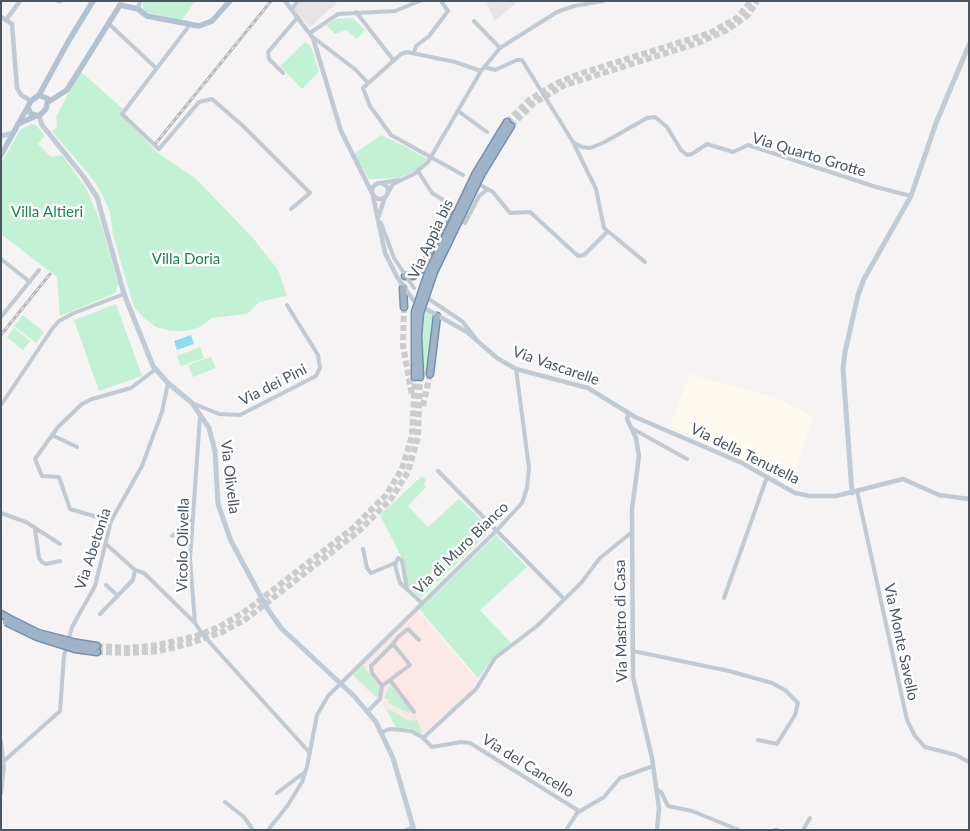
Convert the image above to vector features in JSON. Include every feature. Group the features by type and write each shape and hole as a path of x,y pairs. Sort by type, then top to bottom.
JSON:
{"highway":[{"name":"Via Appia bis","path":"418,377 420,312 430,267 462,204 509,124"},
{"name":"Via Appia bis","path":"420,312 438,265 479,174"},
{"path":"405,276 413,276 419,271 462,204"},
{"path":"403,288 404,307"},
{"path":"430,374 437,316"},
{"path":"1,614 5,620 37,637 97,649"}],"main road":[{"path":"1,154 31,101 39,95 93,1"},
{"path":"18,124 37,116 46,109 48,102 66,90 120,4 138,10 147,16 188,26 206,25 230,1"},
{"path":"855,492 844,391 845,352 861,285 911,196 943,106 969,45"},
{"path":"39,95 47,98 48,102"},
{"path":"28,108 31,114 37,116"},
{"name":"Via Olivella","path":"37,116 42,125 84,176 97,198 124,294 156,369 168,383 192,403 200,413 212,437 218,504 231,541 281,628 368,711 382,732 396,768 413,828"},
{"path":"1,136 13,133"}],"street":[{"path":"20,1 4,18 12,27 17,88 21,95 31,101"},
{"path":"138,10 140,1"},
{"path":"285,1 313,38 339,126 360,171 373,194 378,199 386,195"},
{"path":"292,9 298,1"},
{"path":"310,33 334,16 356,12 395,11 420,1"},
{"path":"414,52 416,46 429,36 448,11 441,1"},
{"path":"414,288 392,252 378,217 386,195 393,184 418,171 431,157 483,69 500,48 540,21 573,4 603,1"},
{"path":"356,12 394,61"},
{"path":"283,72 269,59 268,52 298,16"},
{"path":"474,21 500,48"},
{"path":"108,22 156,68"},
{"path":"188,26 122,114 157,149 160,148 199,102 212,99 242,125 310,193 292,209"},
{"path":"313,38 362,75 368,83"},
{"path":"464,175 396,139 388,132 366,99 363,88 380,75 402,53 414,52 483,69 495,70 517,60 523,61 573,142 595,186 602,225 607,232 645,262"},
{"path":"458,111 487,132"},
{"name":"Via Quarto Grotte","path":"573,142 582,148 590,148 621,134 647,118 655,117 667,127 681,150 687,155 707,144 732,152 748,145 866,184 911,196"},
{"path":"360,171 369,181 386,186 386,195"},
{"path":"418,171 432,192 448,203 442,214"},
{"path":"404,179 378,183 372,189 385,253 403,288 414,301"},
{"path":"482,186 496,195 510,213 530,212 578,256 584,255 607,232"},
{"path":"465,223 479,196 488,189"},
{"path":"1,259 30,282"},
{"path":"1,317 39,270"},
{"path":"1,405 59,321 74,313 124,294"},
{"path":"429,299 458,318 476,339"},
{"name":"Via dei Pini","path":"192,403 219,414 240,415 316,376 320,368 318,355 287,305"},
{"name":"Via Vascarelle","path":"420,312 437,316 476,339 498,358 516,369 588,388 629,414"},
{"path":"111,521 71,510 67,504 60,479 42,476 34,459 52,435 82,404 92,398 133,387 156,369"},
{"name":"Via di Muro Bianco","path":"268,830 296,794 306,770 318,712 323,702 522,503 528,480 516,369"},
{"name":"Via Abetonia","path":"4,761 60,711 65,650 75,619 96,584 111,521 142,466 162,412 168,383"},
{"name":"Vicolo Olivella","path":"195,623 190,568 200,413"},
{"name":"Via della Tenutella","path":"629,414 658,428 697,440 782,485 810,496 855,492 905,479 939,495 969,499"},
{"name":"Via Mastro di Casa","path":"629,414 627,419 638,442 639,456 633,492 632,651 636,695 653,766 659,812 657,830"},
{"path":"633,429 687,459"},
{"path":"52,435 76,448"},
{"path":"438,471 564,600"},
{"path":"724,598 767,477"},
{"name":"Via Monte Savello","path":"855,492 902,706 908,724 925,747 956,755 969,762"},
{"path":"1,513 17,518 60,544"},
{"path":"172,536 193,519"},
{"path":"35,529 39,558 42,562 46,564 60,562"},
{"path":"423,738 476,689 495,658 532,631 581,583 600,558 632,532"},
{"path":"106,544 135,570 144,573 195,623 203,635 310,753"},
{"path":"363,549 367,568 371,573 395,563 398,558 402,560 407,589"},
{"path":"395,563 400,583 422,603"},
{"path":"100,614 134,579 135,570"},
{"path":"106,585 118,596"},
{"path":"382,686 372,673 371,666 393,644 398,636 407,630 412,631 419,640"},
{"path":"368,711 380,699 382,686 410,665 393,644"},
{"path":"632,651 729,671 772,683 785,690 798,703 795,716 777,744 758,740"},
{"path":"390,680 414,712"},
{"name":"Via del Cancello","path":"382,732 390,729 407,730 423,738 432,748 461,742 473,745 579,811"},
{"path":"1,793 4,761 2,744"},
{"name":"Via del Cancello","path":"566,830 579,811 604,797 622,776 653,766"},
{"path":"277,793 306,770"},
{"path":"656,789 668,806 690,810 739,830"},
{"path":"225,802 244,818 253,830"},
{"path":"803,830 810,818"},
{"path":"406,830 413,828"}],"shaded area":[{"path":"301,1 339,1 310,27 294,9"},
{"path":"486,1 518,1 495,21"},
{"path":"690,374 779,399 813,416 790,487 751,464 670,426"},
{"path":"417,610 477,680 470,692 422,734 410,728 396,728 379,698 374,697 352,675"}],"green space":[{"path":"144,1 195,1 182,20 145,12 142,4"},
{"path":"353,18 365,30 357,39 346,30 335,34 326,25 337,19"},
{"path":"305,42 311,46 319,72 302,89 280,66"},
{"name":"Villa Doria","path":"80,71 124,110 121,115 158,153 195,178 253,238 278,270 287,296 259,302 247,314 212,318 200,327 186,331 171,331 156,327 144,318 134,307 113,235 110,212 103,196 95,182 52,131 57,127 56,117"},
{"name":"Villa Altieri","path":"32,124 36,125 45,136 38,144 51,157 62,155 86,188 100,220 118,284 116,292 111,295 60,316 57,277 1,234 1,164 20,130"},
{"path":"381,135 427,159 417,170 399,178 369,179 354,154"},
{"path":"116,304 142,376 99,391 74,320"},
{"path":"425,310 432,316 434,323 426,375 423,375 421,350"},
{"path":"23,315 44,332 36,343 14,326"},
{"path":"14,328 30,341 23,350 7,337"},
{"path":"200,347 204,358 181,366 177,356"},
{"path":"211,357 216,368 193,377 188,365"},
{"path":"422,476 426,480 424,483 426,487 408,506 428,527 459,499 487,525 488,530 485,536 421,598 408,587 402,558 380,515"},
{"path":"496,535 527,567 480,610 511,643 492,659 478,678 419,609"},
{"path":"363,665 380,689 378,698 353,675"},
{"path":"390,685 411,711 409,713 388,703 389,700 384,698"},
{"path":"386,708 410,721 417,719 422,734 410,728 396,728"}],"water":[{"path":"191,335 194,344 177,350 174,341"}],"tunnel":[{"path":"507,122 529,100 555,84 582,73 710,33 737,18 751,1"},
{"path":"511,126 534,103 565,85 698,43 727,30 748,15 757,1"},
{"path":"404,307 403,346 412,395"},
{"path":"423,406 430,374"},
{"path":"97,646 128,648 158,645 196,636 219,627 243,613 353,528 386,495 402,469 412,436 415,377"},
{"path":"97,652 159,651 188,644 222,632 246,619 359,531 391,499 408,472 418,437 420,377"}],"railway":[{"path":"156,143 271,1"},
{"path":"1,335 50,274"}]}
